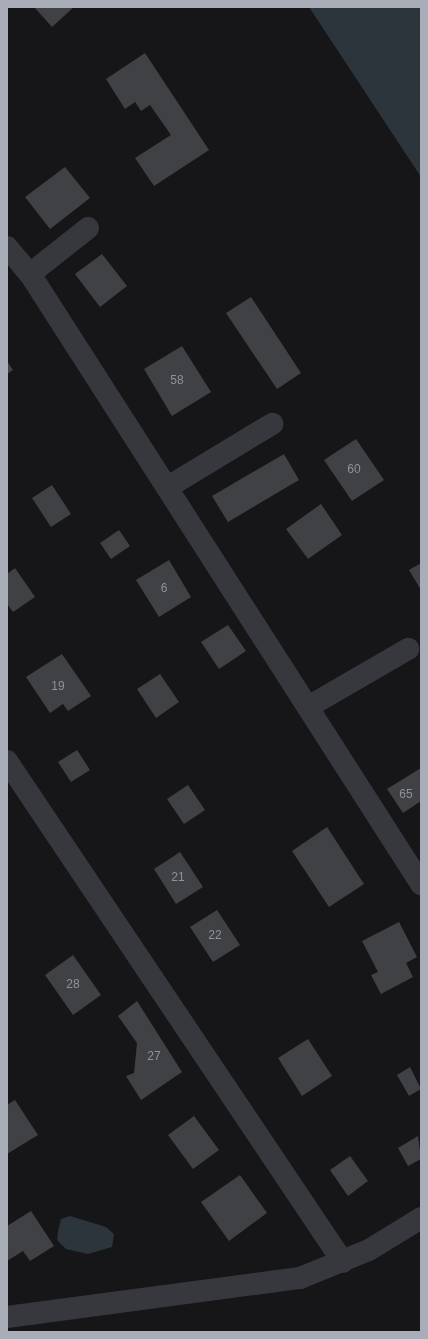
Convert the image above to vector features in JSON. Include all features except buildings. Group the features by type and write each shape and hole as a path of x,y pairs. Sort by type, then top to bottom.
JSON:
{"street":[{"path":"30,274 88,228"},
{"path":"7,248 30,274 168,487 421,884"},
{"path":"168,487 272,424"},
{"path":"308,707 408,649"},
{"path":"7,761 343,1262"},
{"path":"7,1317 300,1278 343,1262 369,1250 421,1218"}],"shaded area":[{"path":"309,7 421,7 421,177"},
{"path":"70,1216 106,1227 114,1234 112,1247 88,1254 66,1249 57,1240 58,1231 61,1219"}]}
